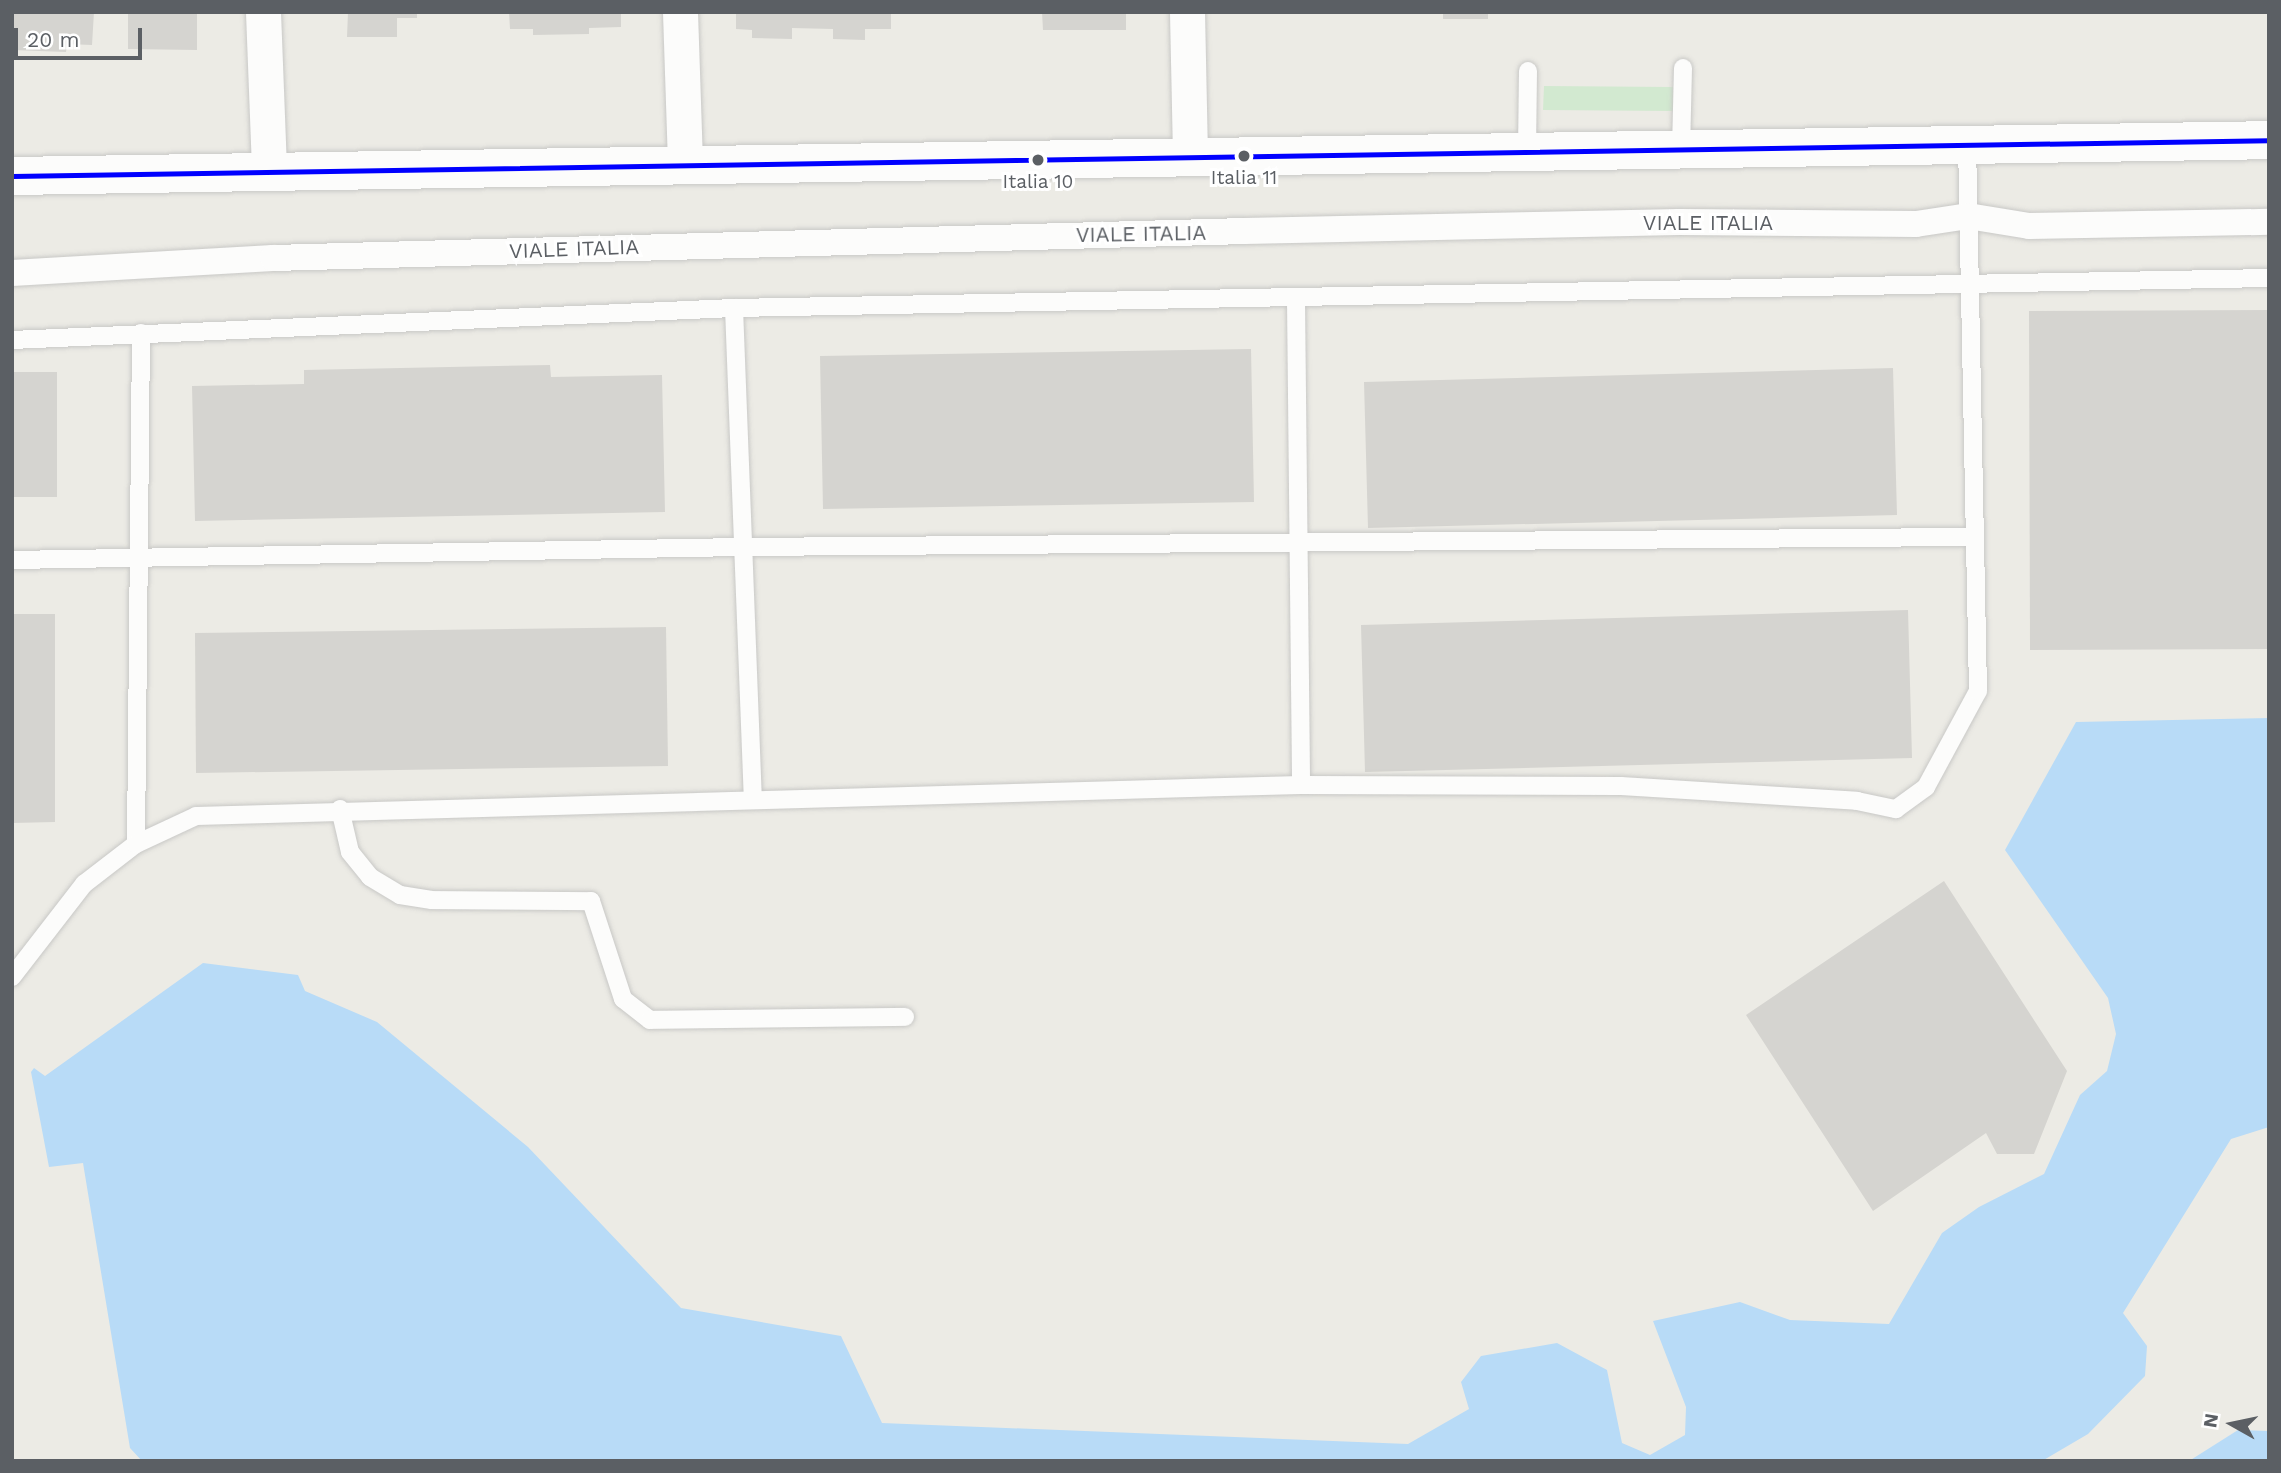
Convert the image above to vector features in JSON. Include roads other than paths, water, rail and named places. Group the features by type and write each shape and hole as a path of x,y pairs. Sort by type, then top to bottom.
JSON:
{"main road":[{"path":"12,176 1190,155 2269,140"}],"street":[{"path":"263,12 269,171"},
{"path":"680,12 685,166"},
{"path":"1187,12 1190,155"},
{"name":"VIALE ITALIA","path":"12,273 273,258 1665,222 1916,223 1968,216 2029,226 2269,222"}],"lane":[{"path":"1681,150 1684,68"},
{"path":"1527,152 1528,71"},
{"path":"12,977 83,884 136,844 196,816 340,809 1301,785 1621,786 1857,801 1896,809 1926,787 1978,691 1967,145"},
{"path":"12,340 734,308 1970,287 2269,278"},
{"path":"1296,300 1301,785"},
{"path":"734,308 753,799"},
{"path":"136,844 141,559 141,333"},
{"path":"12,560 744,547 1974,537"},
{"path":"340,809 350,852 370,877 400,895 432,900 591,901 623,999 650,1020 905,1017"}],"water":[{"path":"2269,718 2269,1127 2231,1139 2123,1313 2147,1346 2145,1376 2088,1434 2042,1461 142,1461 130,1448 83,1163 49,1167 31,1072 34,1068 45,1076 203,963 298,975 305,991 377,1022 528,1147 681,1308 841,1336 882,1423 1408,1444 1469,1409 1461,1382 1481,1356 1557,1343 1607,1370 1622,1443 1650,1455 1685,1435 1686,1407 1653,1321 1740,1302 1790,1320 1889,1324 1942,1233 1979,1207 2044,1174 2080,1095 2107,1071 2116,1034 2108,998 2005,850 2076,722"},
{"path":"2238,1430 2269,1431 2269,1461 2189,1461"}],"place":[{"name":"Italia 11","path":"1244,156"},
{"name":"Italia 10","path":"1038,160"}]}
